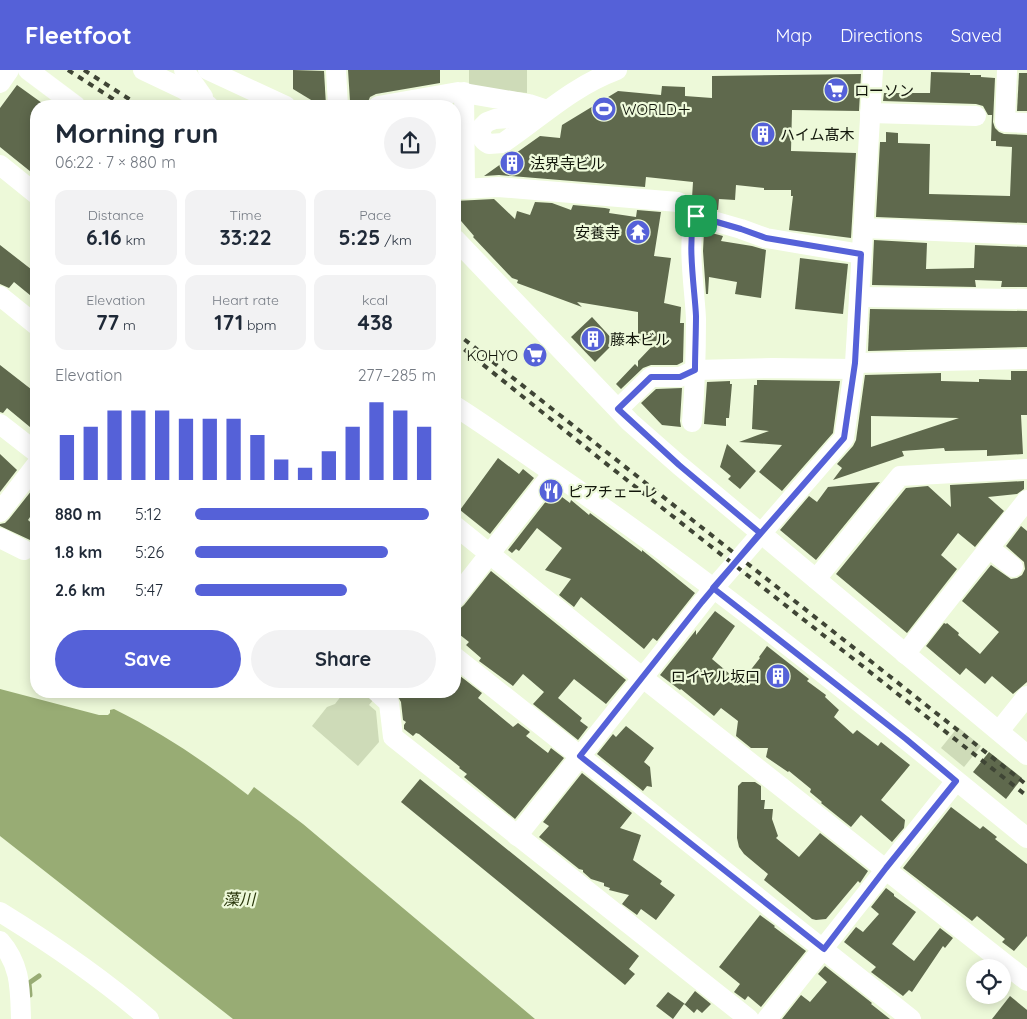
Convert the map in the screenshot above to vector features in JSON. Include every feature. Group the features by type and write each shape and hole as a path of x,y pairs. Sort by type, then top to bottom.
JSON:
{"street":[{"path":"0,83 9,70"},
{"path":"28,70 68,100"},
{"path":"143,70 182,89 199,100"},
{"path":"184,70 204,100"},
{"path":"208,70 233,76 267,100"},
{"path":"336,70 338,100"},
{"path":"418,100 444,93 464,92 529,104 547,110 580,78 617,70"},
{"path":"517,836 713,588 844,438 854,366 873,70"},
{"path":"1007,70 1005,122 1027,123"},
{"path":"461,188 465,186 464,92"},
{"path":"870,113 976,116"},
{"path":"0,165 30,189"},
{"path":"461,189 498,187 678,202 696,216 766,238 861,254"},
{"path":"692,422 696,317 692,256 693,223 696,216"},
{"path":"863,228 1027,235"},
{"path":"461,246 618,409 679,465 1027,755"},
{"path":"0,296 30,319"},
{"path":"859,297 1027,299"},
{"path":"618,409 651,377 680,377 695,370 1027,359"},
{"path":"461,410 634,529 713,588 906,739 1027,838"},
{"path":"0,424 30,447"},
{"path":"816,579 900,476 1027,469"},
{"path":"0,512 30,473"},
{"path":"461,590 553,473"},
{"path":"905,654 989,548 1024,511"},
{"path":"461,531 643,678 1027,981"},
{"path":"0,538 24,550"},
{"path":"989,548 1013,567"},
{"path":"461,662 911,1019"},
{"path":"999,731 1027,696"},
{"path":"385,698 389,703 393,737 749,1019"},
{"path":"767,1019 956,781"},
{"path":"0,912 84,968 149,1019"},
{"path":"0,941 7,949 16,966 20,989 21,1019"}],"shaded area":[{"path":"469,70 527,70 527,93 469,88"},
{"path":"340,698 374,699 369,705 376,711 379,742 358,766 312,726 327,707 335,704"},
{"path":"958,727 981,746 964,767 941,748"}],"water":[{"name":"藻川","path":"0,689 99,715 108,715 110,710 114,709 150,728 183,749 248,795 254,787 303,824 535,1019 233,1019 0,836"}],"building":[{"path":"293,70 324,71 326,100 311,100 293,89"},
{"path":"348,70 440,70 440,83 376,94 369,100 350,100"},
{"path":"931,72 970,73 970,75 995,78 993,122 995,128 1004,134 1027,135 1027,223 876,217 880,142 886,142 886,132 898,133 898,143 930,144 929,194 1010,196 1012,147 996,146 996,141 991,141 992,115 988,115 983,106 976,104 883,101 884,93 930,93"},
{"path":"1019,73 1027,73 1027,111 1017,111"},
{"path":"861,74 859,111 792,110 791,151 856,153 851,238 789,230 793,196 791,196 791,190 764,190 764,188 736,185 735,200 719,199 718,210 706,207 707,203 698,202 692,198 693,182 646,177 645,187 499,175 484,176 540,136 560,138 562,125 618,91 661,95 662,86 685,87 685,96 712,98 712,76"},
{"path":"17,85 38,100 30,100 30,171 0,147 0,108"},
{"path":"494,199 515,219 517,211 530,215 535,202 552,203 571,210 573,205 605,208 610,209 609,213 636,217 637,210 661,212 654,256 671,258 664,303 681,307 680,323 684,323 683,362 677,365 651,365 643,368 621,389 616,384 635,364 638,367 638,361 657,341 638,342 638,312 577,302 582,307 517,283 518,280 512,278 473,237 461,221 461,201"},
{"path":"704,231 723,236 721,241 766,250 761,298 735,294 737,282 709,277 708,294 706,294 703,251"},
{"path":"874,240 927,243 926,269 974,268 975,245 1027,247 1027,287 1001,287 1002,281 975,280 976,287 872,285"},
{"path":"0,245 30,268 30,295 14,282 9,288 0,284"},
{"path":"800,258 848,264 843,314 795,309"},
{"path":"870,309 1027,311 1027,347 868,351"},
{"name":"藤本ビル","path":"592,317 615,342 595,362 571,337"},
{"path":"0,365 30,388 30,427 7,408 3,413 0,412"},
{"path":"1011,371 1027,371 1027,415 1021,415 1023,454 987,456 987,450 945,451 944,448 902,451 904,456 833,480 842,468 837,464 856,440 865,375 941,373 941,381 979,382 979,379 1011,380","holes":["871,416 959,418 871,447"]},
{"path":"757,380 840,381 833,433 782,491 759,472 782,445 739,442 769,431 752,429 754,385 757,385"},
{"path":"730,381 730,384 732,384 729,418 726,418 726,426 704,424 707,382"},
{"path":"682,388 681,427 662,425 641,403 656,389"},
{"path":"727,444 756,471 740,489 728,479 731,476 720,467"},
{"path":"0,454 17,470 0,492"},
{"path":"498,458 519,474 523,469 534,478 490,534 461,511"},
{"path":"1024,481 1024,489 1017,494 988,497 1004,511 975,547 958,533 941,555 957,569 907,633 836,574 906,488 928,486 951,507 950,485"},
{"path":"880,482 816,560 780,530 809,496 817,502 828,487"},
{"path":"554,491 570,503 571,500 589,515 590,513 642,552 642,550 695,593 657,641 653,638 644,649 581,597 574,607 559,595 571,579 545,570 562,548 537,528 519,551 516,549 512,553 508,550"},
{"path":"30,493 30,517 28,520 30,522 30,540 0,526 0,524 5,523"},
{"path":"1021,526 1027,531 1027,682 1013,694 992,676 985,684 966,668 960,675 926,646 944,623 947,623 959,633 958,635 980,654 999,632 962,601 991,565 1011,579 1022,575 1025,569 1024,562 1006,546"},
{"path":"491,571 626,680 606,704 574,679 558,698 582,718 580,721 588,727 578,740 533,704 544,692 523,674 513,686 479,661 481,658 466,645 469,642 461,636 461,608"},
{"path":"715,611 735,626 712,659 737,680 738,678 742,681 767,646 826,695 825,697 839,710 834,717 853,734 857,730 878,746 881,742 910,765 881,800 905,820 904,828 892,842 861,815 851,827 821,803 810,792 811,789 789,771 766,757 768,748 751,748 736,736 738,721 721,708 714,716 681,689 660,675 696,630 696,635"},
{"path":"461,677 482,693 478,698 513,727 518,723 530,732 526,736 548,753 551,748 564,758 515,819 464,777 467,774 460,767 419,734 416,733 413,736 404,729 406,722 403,720 399,698 461,698"},
{"path":"626,726 654,748 644,762 650,767 652,787 647,786 643,791 597,754 613,734 616,737"},
{"path":"989,752 1022,778 1006,799 973,772"},
{"path":"582,773 632,813 620,828 641,835 633,860 662,881 660,884 675,895 656,920 641,909 637,915 622,904 629,895 609,890 610,888 604,886 604,883 591,879 583,870 579,869 539,837 549,826 543,822"},
{"path":"420,779 639,956 629,969 635,974 625,985 401,802"},
{"path":"742,782 755,782 761,786 761,800 765,800 764,809 773,809 772,819 778,836 776,838 799,857 820,833 868,871 860,883 858,881 826,919 812,919 764,880 768,874 744,854 739,847 737,838 738,786"},
{"path":"951,807 980,829 983,826 997,837 995,839 1027,864 1027,936 1014,951 1002,942 1005,939 977,916 972,921 903,868"},
{"path":"886,888 916,912 892,944 914,961 940,928 953,938 945,948 943,946 912,992 909,990 903,996 871,972 876,967 844,942 856,927 863,932 879,914 871,907"},
{"path":"760,915 806,951 761,1007 748,996 745,1000 734,992 740,984 719,967"},
{"path":"825,966 890,1019 782,1019 801,995 810,1002 827,982 818,974"},
{"path":"695,991 711,1004 702,1013 697,1009 694,1013 684,1004 673,1019 656,1006 668,992 685,1004"},
{"path":"1011,997 1027,1010 1027,1019 992,1019 1004,1004 1011,1004"}],"waterway":[{"path":"30,995 29,983 39,976"}],"railway":[{"path":"68,70 115,100"},
{"path":"84,70 131,100"},
{"path":"461,337 1027,785"},
{"path":"461,347 1027,796"}],"place":[{"name":"ローソン","path":"836,90"},
{"name":"WORLD＋","path":"604,109"},
{"name":"ハイム髙木","path":"763,134"},
{"name":"法界寺ビル","path":"512,163"},
{"name":"安養寺","path":"638,232"},
{"name":"藤本ビル","path":"593,339"},
{"name":"KOHYO","path":"535,355"},
{"name":"ピアチェーレ","path":"551,491"},
{"name":"ロイヤル坂口","path":"778,676"}],"route":[{"path":"696,216 693,223 692,256 696,317 695,370 680,377 651,377 618,409 679,465 760,533 713,588 580,756 824,949 956,781 906,739 713,588 844,438 855,363 861,254 766,238 696,216"}]}
